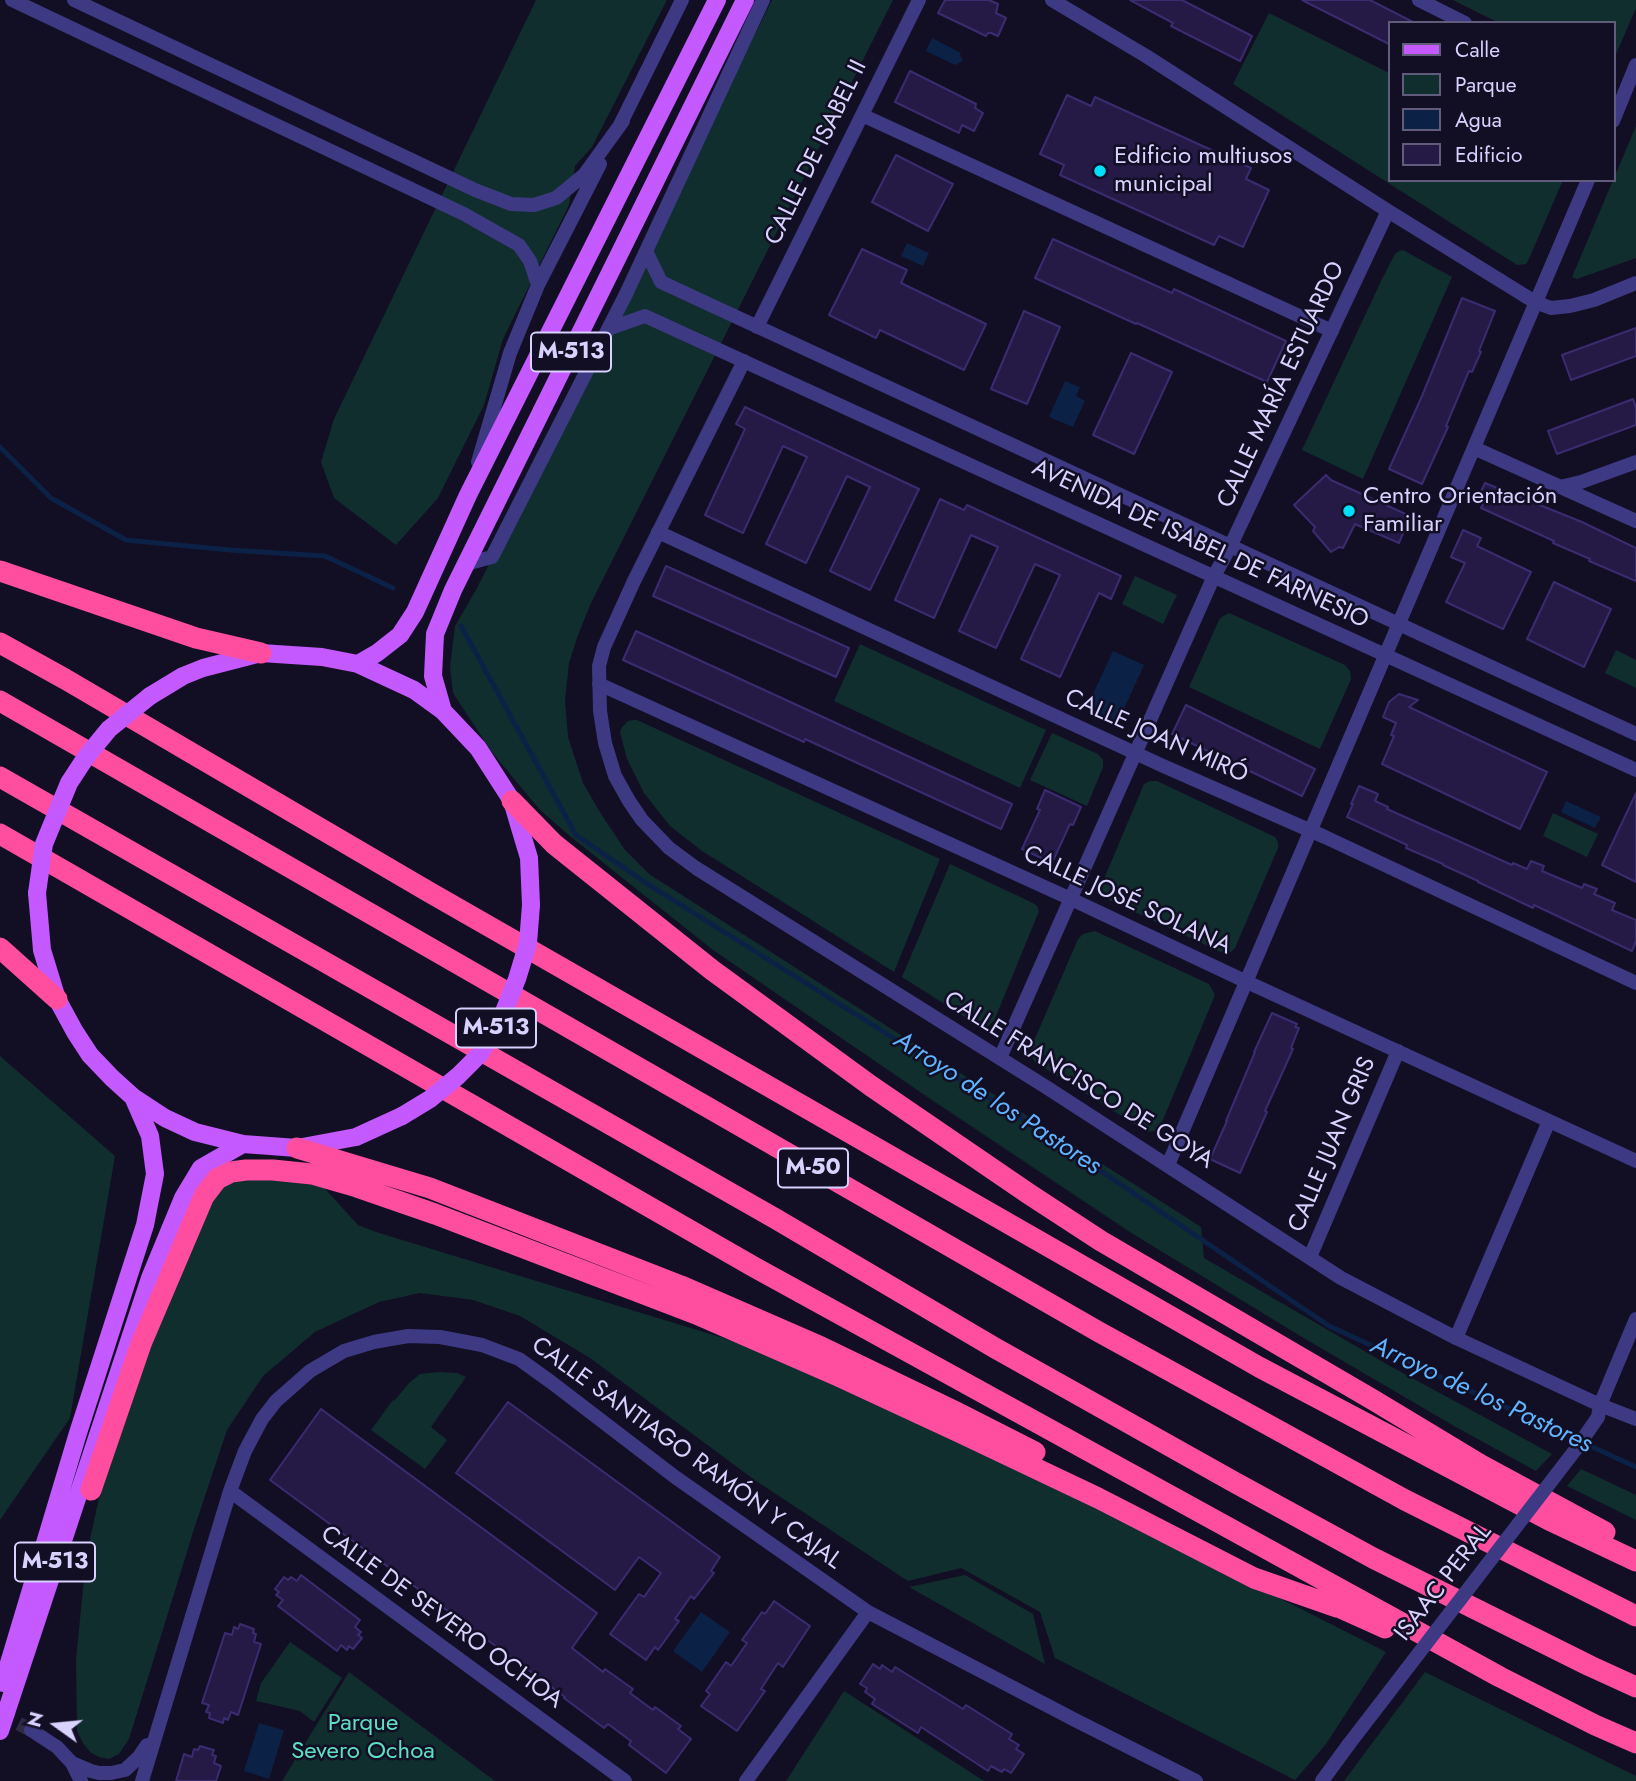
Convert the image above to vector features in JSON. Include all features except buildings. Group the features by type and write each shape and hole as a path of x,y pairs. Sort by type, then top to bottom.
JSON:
{"highway":[{"path":"0,570 196,638 261,653"},
{"path":"0,643 1259,1367 1457,1473 1636,1561"},
{"name":"M-50","path":"0,701 1099,1332 1405,1500 1636,1616"},
{"name":"M-50","path":"0,776 776,1219 995,1348 1234,1482 1373,1558 1636,1687"},
{"path":"512,801 554,844 712,970 871,1086 1029,1195 1101,1241 1481,1465 1636,1546"},
{"path":"0,834 754,1267 1500,1677 1636,1743"},
{"path":"0,948 57,999"},
{"path":"297,1148 430,1188 681,1286 821,1347 956,1412 1336,1607"},
{"path":"91,1490 141,1344 204,1196 217,1179 231,1172 273,1170 313,1174 472,1228 696,1314 959,1432 1098,1498 1254,1578 1336,1607 1500,1677"}],"main road":[{"name":"M-513","path":"358,664 400,635 415,612 468,495 717,0"},
{"name":"M-513","path":"443,711 433,676 435,634 453,590 745,0"},
{"name":"M-513","path":"261,653 322,657 358,664 414,690 443,711 478,748 512,801 529,858 531,905 528,943 517,979 502,1019 479,1055 429,1099 402,1116 356,1137 297,1148 243,1144 195,1132 165,1118 112,1078 90,1055 57,999 42,950 37,893 44,844 69,783 109,729 150,696 183,676 261,653"},
{"name":"M-513","path":"0,1694 78,1433 145,1225 155,1174 150,1136 134,1097"},
{"name":"M-513","path":"0,1731 150,1278 183,1198 201,1168 243,1144"}],"street":[{"path":"12,0 494,230 519,245 530,261 538,285"},
{"path":"74,0 510,204 534,205 556,198 584,175 623,121"},
{"path":"468,495 510,353 538,285 682,0"},
{"path":"466,564 492,557 608,330 763,0"},
{"name":"CALLE DE ISABEL II","path":"757,327 919,0"},
{"path":"1052,0 1146,56 1535,302 1551,308 1570,306 1594,300 1636,283"},
{"path":"1419,0 1461,21"},
{"path":"1618,99 1636,65"},
{"path":"862,115 1332,331"},
{"path":"1168,1165 1587,182"},
{"name":"CALLE MARÍA ESTUARDO","path":"1000,1058 1214,576 1388,211"},
{"name":"AVENIDA DE ISABEL DE FARNESIO","path":"646,251 661,282 1636,734"},
{"name":"AVENIDA DE ISABEL DE FARNESIO","path":"608,330 645,316 1636,771"},
{"path":"599,684 599,666 604,647 744,361"},
{"path":"1474,448 1636,521"},
{"path":"1560,487 1636,462"},
{"name":"CALLE JOAN MIRÓ","path":"658,532 1136,753 1312,831 1636,983"},
{"name":"CALLE JOSÉ SOLANA","path":"599,684 1636,1161"},
{"name":"CALLE FRANCISCO DE GOYA","path":"599,684 605,743 615,776 642,820 669,848 696,868 1000,1058 1341,1278 1456,1338 1636,1419"},
{"name":"CALLE JUAN GRIS","path":"1310,1257 1398,1051"},
{"path":"1456,1338 1549,1121"},
{"name":"ISAAC PERAL","path":"1321,1781 1598,1417 1600,1405 1636,1319"},
{"name":"CALLE SANTIAGO RAMÓN Y CAJAL","path":"142,1781 230,1491 245,1451 262,1419 276,1401 310,1371 344,1351 408,1336 440,1337 482,1345 519,1359 675,1477 868,1612 1196,1781"},
{"name":"CALLE DE SEVERO OCHOA","path":"230,1491 625,1781"},
{"path":"746,1781 868,1612"},
{"path":"30,1730 57,1747 72,1763 81,1781"},
{"path":"72,1763 99,1773 125,1770 139,1757 157,1730"},
{"path":"71,1781 72,1763"}],"green space":[{"path":"536,0 667,0 592,147 575,166 569,205 503,339 484,405 438,498 396,545 334,498 321,462 334,419"},
{"path":"772,0 893,0 591,603 578,635 569,663 565,700 568,737 583,783 625,850 649,874 1201,1227 1204,1258 1390,1366 1552,1454 1536,1471 1302,1337 1133,1234 713,950 539,809 491,751 453,693 450,667 455,626 476,590"},
{"path":"1453,0 1636,0 1636,8 1615,56 1615,21 1495,21"},
{"path":"1269,13 1388,72 1388,182 1562,182 1528,261 1526,264 1517,265 1233,84"},
{"path":"1636,126 1636,258 1577,279 1572,277 1612,182 1615,182 1615,176"},
{"path":"1403,250 1452,277 1363,479 1302,450 1382,279 1395,254"},
{"path":"1135,576 1177,595 1163,624 1122,604"},
{"path":"1229,613 1345,665 1350,671 1351,679 1320,749 1189,687 1219,620"},
{"path":"860,644 1046,730 1020,788 834,701"},
{"path":"1616,650 1636,660 1636,688 1605,673"},
{"path":"637,720 940,859 894,972 702,851 670,826 644,793 627,759 620,732 628,721"},
{"path":"1052,733 1098,754 1103,760 1103,767 1087,806 1030,780"},
{"path":"1157,781 1275,837 1278,842 1278,848 1231,952 1225,954 1109,900 1104,895 1101,886 1144,784"},
{"path":"1553,813 1598,834 1587,857 1543,836"},
{"path":"950,864 1033,903 1039,911 994,1021 988,1026 979,1026 902,977"},
{"path":"1095,931 1209,984 1215,995 1160,1127 1154,1131 1147,1132 1035,1062 1032,1057 1030,1050 1078,939 1083,934"},
{"path":"0,1056 115,1156 70,1418 0,1520"},
{"path":"227,1179 318,1181 358,1225 376,1232 779,1355 1153,1534 1386,1652 1326,1744 1295,1780 1055,1658 1040,1612 961,1568 908,1581 756,1481 590,1358 520,1316 473,1300 420,1293 379,1302 315,1332 263,1376 227,1430 129,1739 119,1754 109,1759 99,1757 90,1752 77,1731 76,1660 86,1558 113,1433 204,1202"},
{"path":"457,1373 466,1377 431,1427 447,1440 425,1469 371,1430 409,1383 420,1374"},
{"path":"1581,1469 1636,1495 1636,1520 1567,1486"},
{"path":"965,1575 1033,1614 1045,1664 909,1587"},
{"path":"290,1642 342,1678 314,1722 300,1711 256,1701 261,1683"},
{"name":"Parque Severo Ochoa","path":"349,1672 495,1781 282,1781"},
{"path":"1425,1672 1636,1776 1636,1781 1344,1781"},
{"path":"844,1691 984,1781 786,1781"}],"water":[{"path":"932,38 961,53 963,60 955,65 926,51"},
{"path":"907,243 929,253 923,266 901,256"},
{"path":"1065,381 1080,387 1076,396 1085,401 1073,427 1049,417"},
{"path":"1113,651 1144,665 1119,720 1113,722 1086,709"},
{"path":"1566,801 1601,817 1595,828 1561,812"},
{"path":"701,1612 730,1632 702,1672 673,1651"},
{"path":"259,1723 284,1730 269,1779 244,1771"}],"waterway":[{"name":"Arroyo de los Pastores","path":"0,447 51,498 126,540 325,556 393,588"},
{"name":"Arroyo de los Pastores","path":"461,626 576,835 646,883 1042,1131 1329,1326 1636,1467"}],"tunnel":[{"path":"0,1714 31,1730"}],"place":[{"name":"Edificio multiusos municipal","path":"1100,171"},
{"name":"Centro Orientación Familiar","path":"1349,511"}]}
